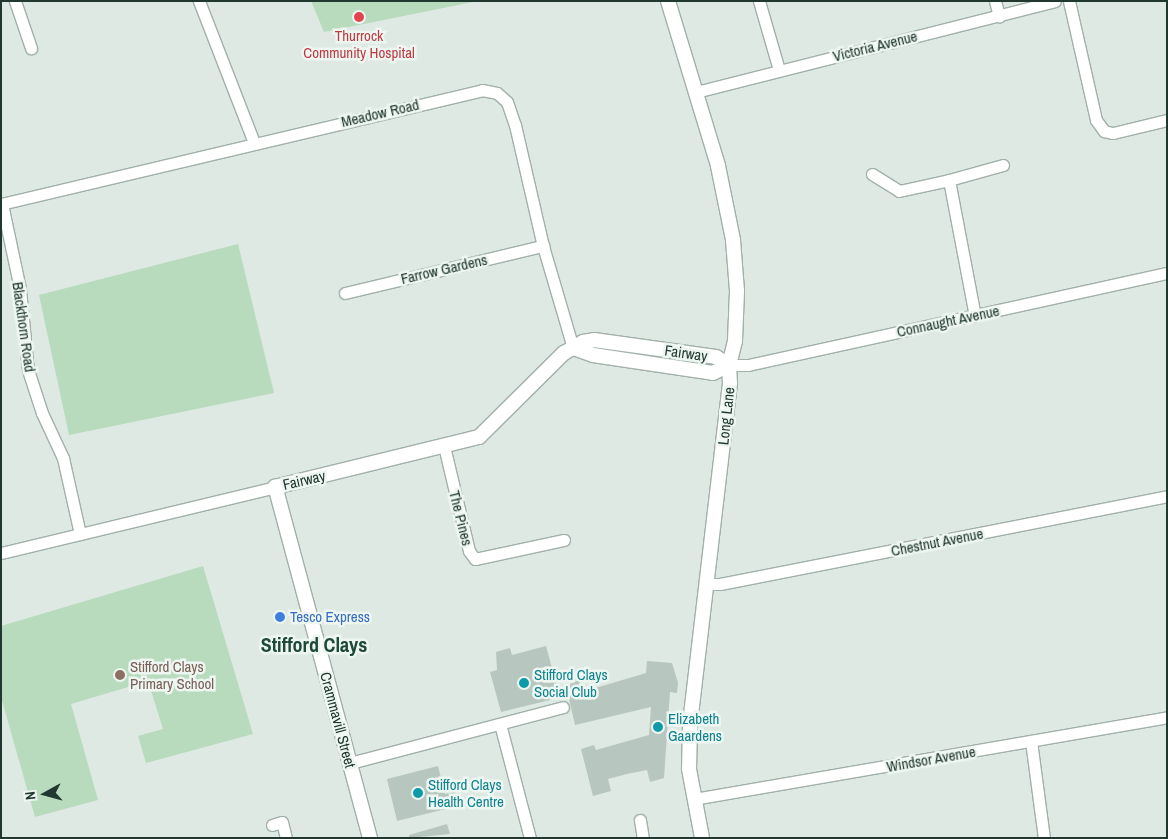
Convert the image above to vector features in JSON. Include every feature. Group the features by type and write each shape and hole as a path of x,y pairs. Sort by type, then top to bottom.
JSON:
{"street":[{"path":"15,1 31,48"},
{"path":"199,1 254,143"},
{"name":"Long Lane","path":"668,1 718,166 733,240 736,320 729,365 730,383 690,735 694,799 702,838"},
{"path":"759,1 779,70"},
{"path":"995,1 999,16"},
{"name":"Victoria Avenue","path":"696,92 1055,1"},
{"path":"1069,1 1096,120 1104,130 1113,133 1167,120"},
{"name":"Meadow Road","path":"2,204 482,90 497,93 507,102 515,126 543,246 573,348"},
{"path":"872,174 899,191 1003,165"},
{"path":"949,180 975,316"},
{"name":"Blackthorn Road","path":"2,204 20,290 28,370 42,413 63,458 80,534"},
{"name":"Farrow Gardens","path":"345,293 543,246"},
{"name":"Connaught Avenue","path":"729,365 748,365 1167,273"},
{"name":"Fairway","path":"1,553 480,437 493,427 558,358 573,348 593,355 714,373 729,365"},
{"name":"The Pines","path":"444,446 469,551 475,559 564,540"},
{"name":"Crammavill Street","path":"275,487 370,838"},
{"name":"Chestnut Avenue","path":"706,584 720,584 1167,496"},
{"path":"350,763 563,707"},
{"name":"Windsor Avenue","path":"694,799 1167,718"},
{"path":"500,724 530,838"},
{"path":"1031,741 1044,838"},
{"path":"640,820 643,838"},
{"path":"272,825 282,822 286,838"}],"green space":[{"name":"Thurrock Community Hospital","path":"311,1 478,1 324,32"},
{"path":"238,244 274,393 69,435 39,295"},
{"name":"Stifford Clays Primary School","path":"203,566 253,734 146,763 138,736 163,729 148,681 71,704 98,800 35,817 1,697 1,626"}],"building":[{"name":"Stifford Clays Social Club","path":"546,646 559,694 549,697 550,700 501,712 490,672 497,670 496,652 510,648 512,655"},
{"name":"Elizabeth Gaardens","path":"647,661 672,663 678,683 677,693 670,692 664,778 650,782 647,770 627,774 608,779 611,791 593,796 581,749 594,745 596,750 649,735 651,707 575,725 566,686 579,680 582,692 646,673"},
{"name":"Stifford Clays Health Centre","path":"438,766 445,794 455,792 458,806 397,821 387,779"},
{"path":"447,824 450,834 409,838 409,835"}],"place":[{"name":"Thurrock Community Hospital","path":"359,17"},
{"name":"Tesco Express","path":"280,617"},
{"name":"Stifford Clays Primary School","path":"120,675"},
{"name":"Stifford Clays Social Club","path":"524,683"},
{"name":"Elizabeth Gaardens","path":"658,727"},
{"name":"Stifford Clays Health Centre","path":"418,793"}],"district":[{"name":"Stifford Clays","path":"314,644"}]}
